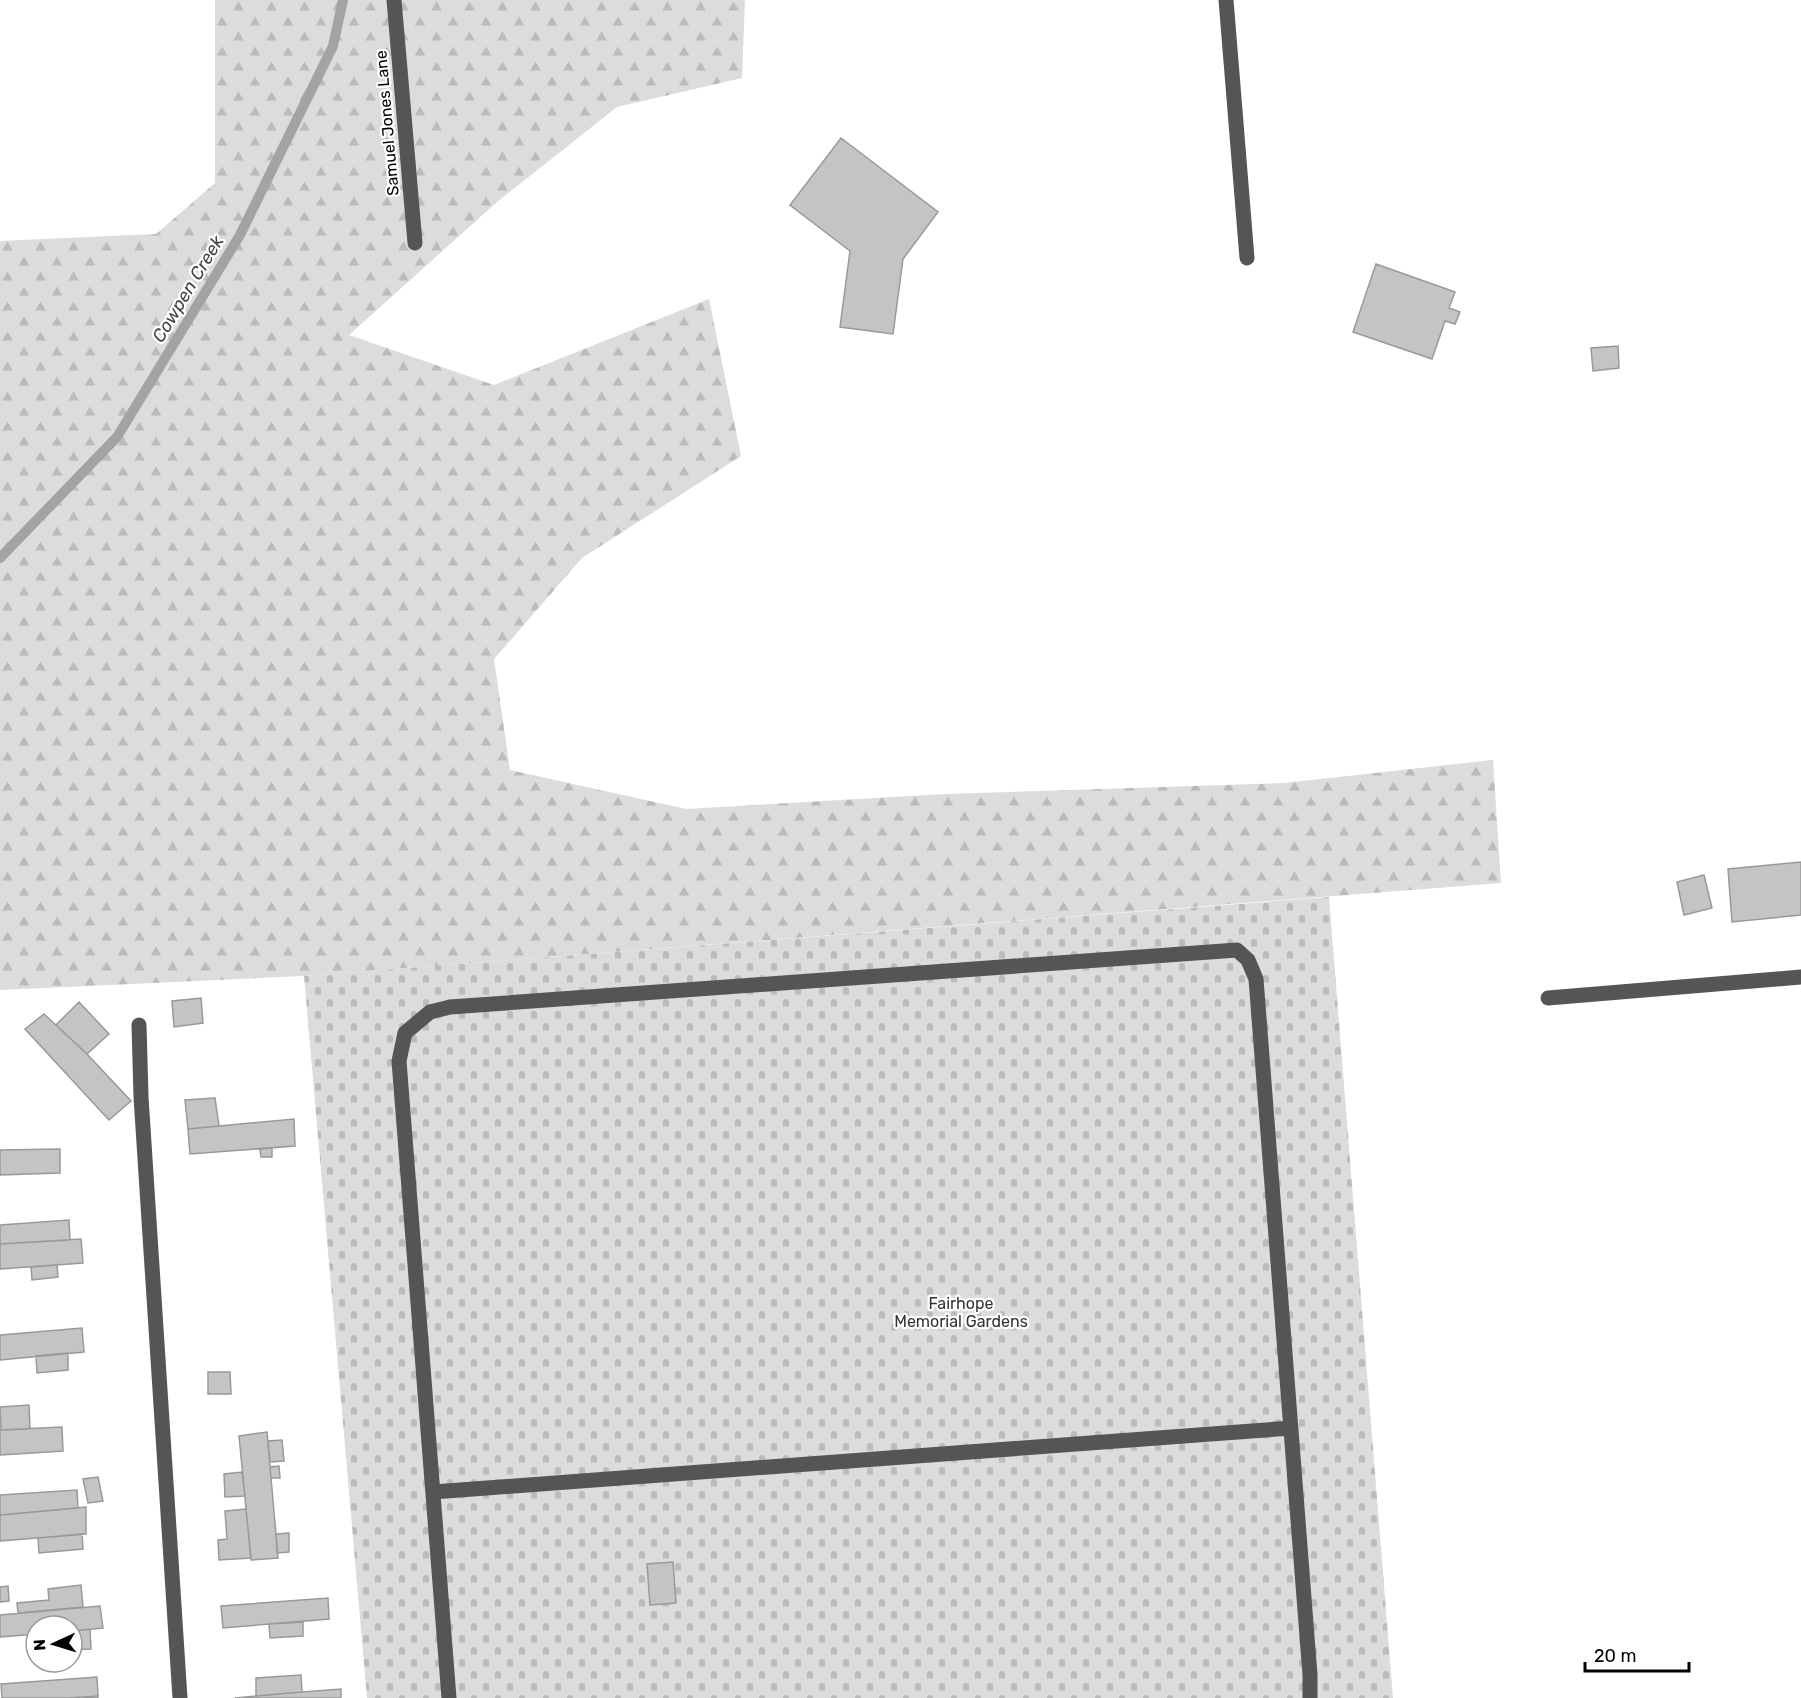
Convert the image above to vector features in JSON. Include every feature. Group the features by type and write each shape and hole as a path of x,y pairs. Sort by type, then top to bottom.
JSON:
{"street":[{"name":"Samuel Jones Lane","path":"394,0 415,243"},
{"path":"1226,0 1247,258"},
{"path":"449,1698 399,1061 405,1033 430,1012 450,1007 1237,950 1248,960 1256,979 1310,1698"},
{"path":"1548,998 1801,977"},
{"path":"139,1025 149,1226 180,1698"},
{"path":"433,1491 1291,1428"}],"green space":[{"path":"215,0 745,0 742,78 617,107 497,202 349,335 494,385 709,299 741,456 582,558 494,659 510,770 686,809 946,794 1284,783 1493,760 1501,883 304,976 0,990 0,241 156,234 215,183"},
{"name":"Fairhope Memorial Gardens","path":"1329,897 1393,1698 367,1698 304,976"}],"building":[{"path":"841,138 938,212 903,259 893,334 840,327 850,251 790,205"},
{"path":"1376,264 1455,292 1449,308 1460,312 1455,324 1445,321 1432,359 1353,332"},
{"path":"1618,346 1619,368 1593,371 1591,348"},
{"path":"1801,862 1801,915 1732,922 1728,869"},
{"path":"1704,875 1712,908 1684,915 1677,882"},
{"path":"201,998 203,1023 174,1027 172,1001"},
{"path":"79,1002 109,1034 87,1054 56,1025"},
{"path":"44,1014 87,1054 131,1101 109,1120 25,1029"},
{"path":"215,1098 219,1126 188,1129 185,1100"},
{"path":"294,1119 295,1146 190,1154 188,1129"},
{"path":"272,1148 272,1157 261,1157 260,1149"},
{"path":"60,1149 60,1173 0,1175 0,1150"},
{"path":"69,1220 70,1240 0,1244 0,1225"},
{"path":"81,1239 83,1263 0,1269 0,1244"},
{"path":"57,1265 58,1277 32,1280 31,1267"},
{"path":"82,1328 84,1352 0,1360 0,1335"},
{"path":"68,1353 68,1370 37,1373 36,1356"},
{"path":"208,1372 230,1372 231,1394 208,1394"},
{"path":"29,1405 30,1429 1,1430 0,1407"},
{"path":"62,1427 63,1451 0,1455 0,1430"},
{"path":"267,1432 278,1558 251,1560 239,1436"},
{"path":"282,1440 284,1461 270,1462 268,1441"},
{"path":"279,1466 280,1478 271,1478 270,1467"},
{"path":"242,1472 245,1496 225,1497 224,1474"},
{"path":"98,1477 103,1501 88,1503 83,1479"},
{"path":"77,1490 78,1508 0,1515 0,1495"},
{"path":"86,1507 86,1534 0,1541 0,1515"},
{"path":"246,1509 251,1558 219,1560 218,1540 227,1539 225,1511"},
{"path":"289,1533 289,1552 277,1553 276,1534"},
{"path":"82,1534 83,1549 39,1553 38,1538"},
{"path":"673,1562 676,1603 650,1605 647,1564"},
{"path":"81,1585 83,1607 18,1613 17,1603 49,1600 48,1589"},
{"path":"8,1586 9,1601 0,1602 0,1587"},
{"path":"328,1598 329,1619 223,1628 221,1606"},
{"path":"100,1606 103,1628 84,1630 84,1614 24,1614 24,1635 0,1637 0,1615"},
{"path":"303,1622 303,1636 270,1638 269,1624"},
{"path":"90,1629 91,1649 84,1649 84,1630"},
{"path":"301,1675 302,1692 256,1696 256,1678"},
{"path":"97,1677 98,1696 2,1698 1,1684"},
{"path":"341,1689 341,1698 235,1698 302,1692"},
{"path":"98,1696 98,1698 69,1698"}],"waterway":[{"name":"Cowpen Creek","path":"0,558 117,437 240,235 333,46 343,0"}]}
